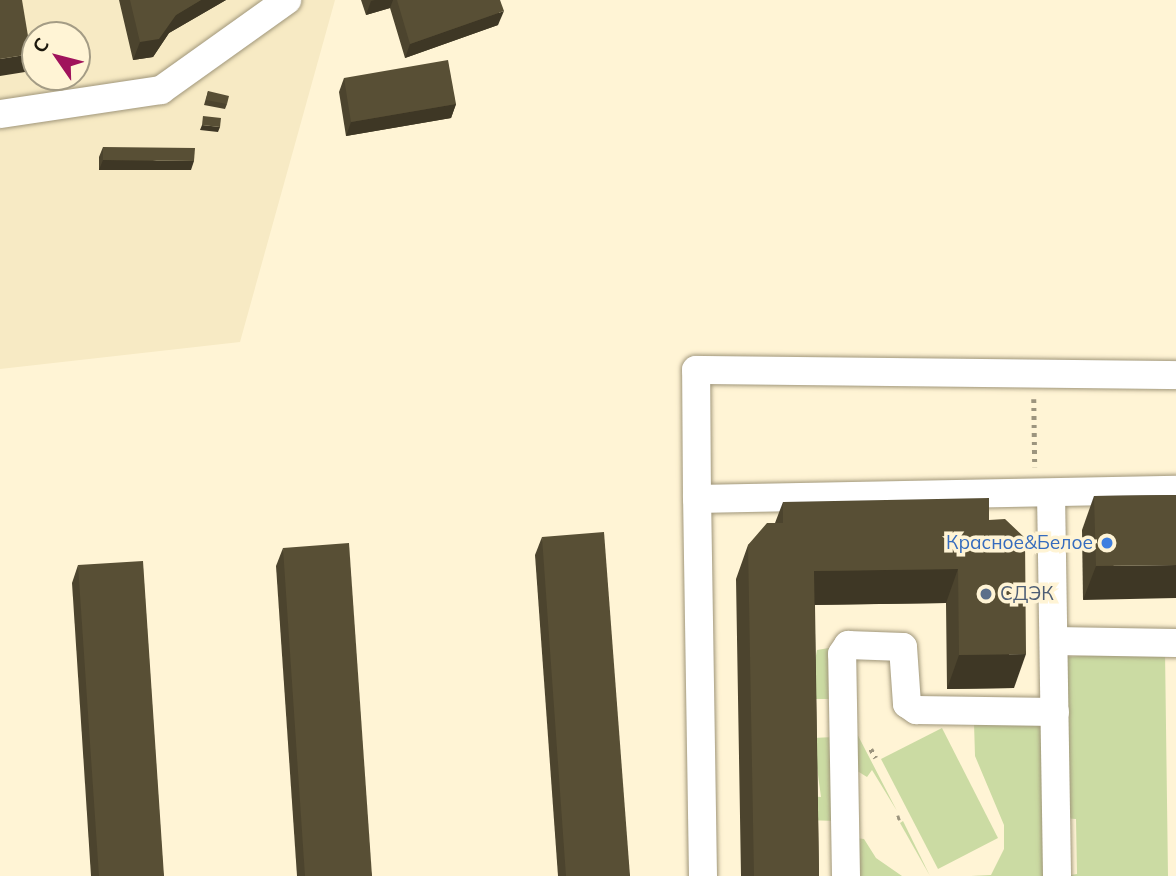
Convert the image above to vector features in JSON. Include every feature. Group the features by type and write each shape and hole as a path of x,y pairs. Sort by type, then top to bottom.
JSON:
{"lane":[{"path":"0,114 161,90 288,0"},
{"path":"703,876 696,370 1176,375"},
{"path":"698,499 1176,490"},
{"path":"1043,493 1054,641 1057,876"},
{"path":"1054,641 1176,643"},
{"path":"846,876 842,654 848,645 904,647 907,704 916,710 1055,712"}],"path":[{"path":"1034,373 1043,493"}],"shaded area":[{"path":"0,0 335,0 240,342 0,369"}],"green space":[{"path":"829,648 831,699 808,699 817,650"},
{"path":"1165,650 1168,876 1063,876 1077,874 1076,819 1062,818 1065,657"},
{"path":"1045,722 1048,876 971,876 991,875 1004,849 1004,825 975,756 974,723"},
{"path":"852,724 897,811 872,770 867,777 854,769"},
{"path":"942,728 998,838 938,869 881,759"},
{"path":"834,737 836,821 806,820 805,796 821,797 813,738"},
{"path":"903,821 930,876 900,823"},
{"path":"856,838 864,839 876,858 902,876 856,876"}],"building":[{"path":"0,0 22,0 26,21 21,21 21,56 0,59"},
{"path":"130,0 201,0 176,15 159,39 140,42"},
{"path":"397,0 500,0 504,11 410,44"},
{"path":"448,60 456,104 351,122 344,78"},
{"path":"208,91 229,96 227,104 206,100"},
{"path":"203,116 221,118 220,127 202,125"},
{"path":"103,147 195,148 194,161 103,160"},
{"path":"1176,495 1176,565 1096,566 1094,496"},
{"path":"989,498 989,520 1005,519 1025,538 1026,654 959,655 958,569 814,571 819,876 754,876 748,545 767,523 783,523 783,502"},
{"path":"604,532 630,876 566,876 542,537"},
{"path":"349,543 372,876 305,876 283,548"},
{"path":"143,561 164,876 99,876 78,565"}],"place":[{"name":"Красное&Белое","path":"1107,543"},
{"name":"СДЭК","path":"986,594"}]}
